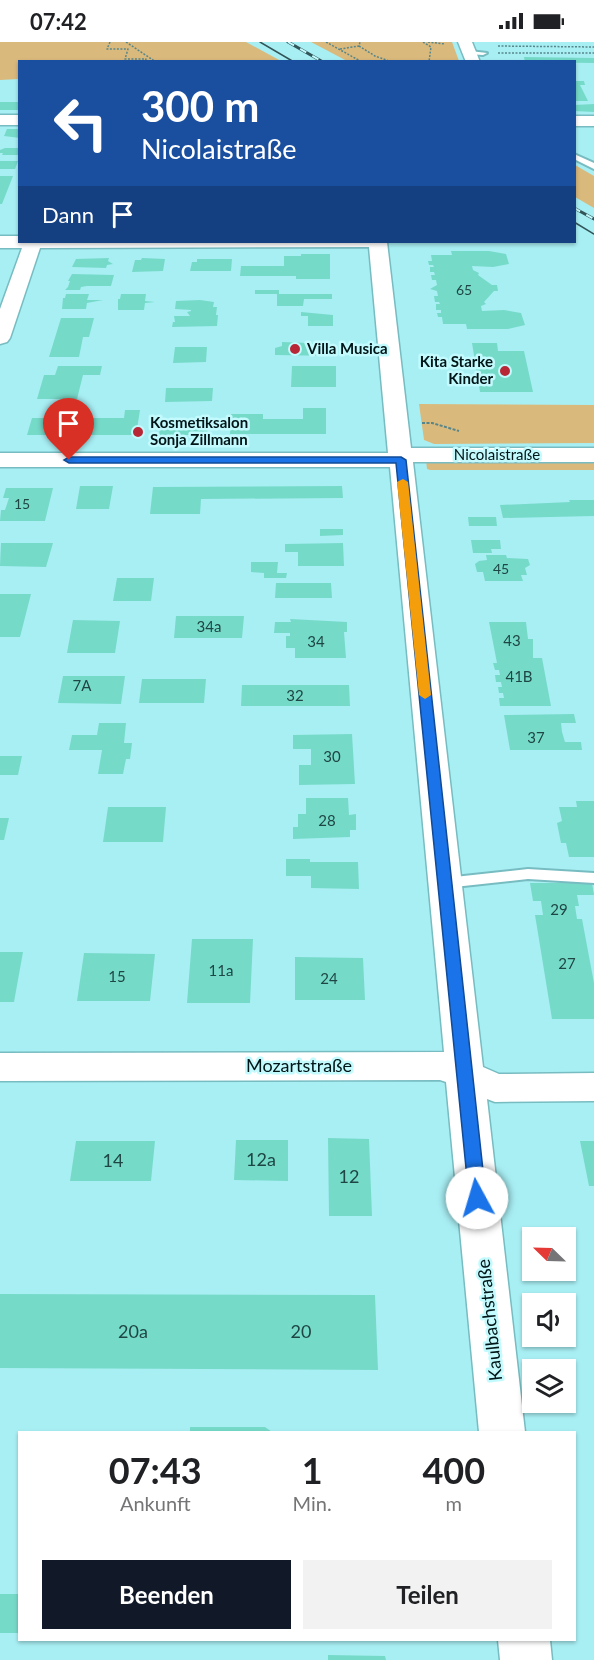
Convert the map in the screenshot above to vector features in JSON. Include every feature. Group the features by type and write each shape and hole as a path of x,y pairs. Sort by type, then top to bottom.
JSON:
{"street":[{"path":"0,120 18,120"},
{"path":"576,121 594,121"},
{"path":"0,242 18,242"},
{"path":"0,338 33,243"},
{"name":"Kaulbachstraße","path":"378,243 502,1431"},
{"name":"Nicolaistraße","path":"401,463 594,455"},
{"name":"Nicolaistraße","path":"0,460 401,463 594,473"},
{"name":"Mozartstraße","path":"0,1067 445,1066 495,1088 594,1087"},
{"path":"524,1641 526,1660"}],"lane":[{"path":"576,157 594,166"},
{"path":"445,883 528,874 557,878 594,878"}],"path":[{"path":"110,42 107,49 128,49 125,59 146,60"},
{"path":"126,42 153,60"},
{"path":"326,42 358,60"},
{"path":"359,46 360,42"},
{"path":"423,42 431,47 430,60"},
{"path":"428,42 450,44"},
{"path":"560,42 564,46"},
{"path":"339,49 359,46 386,60"},
{"path":"490,46 594,47"},
{"path":"473,52 594,53"}],"shaded area":[{"path":"0,42 246,42 279,60 18,60 18,79 0,80"},
{"path":"311,42 452,42 459,60 345,60"},
{"path":"576,166 594,176 594,208 576,198"},
{"path":"419,404 594,405 594,443 434,444 424,440"},
{"path":"594,458 594,470 430,470 427,469 426,460"}],"building":[{"path":"524,57 594,58 594,63 576,63 576,60 525,60"},
{"path":"576,81 584,81 585,85 580,85 588,101 576,101"},
{"path":"0,102 18,102 18,110 0,110"},
{"path":"594,104 594,112 576,111 576,105"},
{"path":"7,129 18,129 18,138 4,136"},
{"path":"18,148 18,155 2,155 0,150"},
{"path":"0,161 18,161 15,169 0,169"},
{"path":"0,176 13,176 2,204 0,204"},
{"path":"451,251 489,251 506,254 509,264 493,267 472,266 473,270 479,273 478,275 492,285 497,285 498,291 494,291 484,302 486,304 481,306 482,311 504,310 521,313 525,325 508,329 467,329 466,324 443,324 442,317 438,317 437,313 441,313 441,310 436,310 436,304 440,304 435,302 434,296 438,296 437,291 430,289 437,285 436,280 432,280 431,275 435,275 434,272 430,272 430,267 434,267 429,265 428,261 432,261 431,255 452,255"},
{"path":"301,254 330,254 330,279 296,279 296,276 240,276 241,266 284,266 284,256 301,256"},
{"path":"109,258 108,261 113,264 107,265 106,268 72,267 76,259"},
{"path":"165,259 163,271 132,272 135,260"},
{"path":"197,259 232,259 231,271 190,271 192,262 197,262"},
{"path":"72,274 114,275 111,286 87,286 81,287 80,290 65,290"},
{"path":"255,290 279,290 279,294 332,294 332,299 304,299 303,306 277,306 277,294 255,294"},
{"path":"66,294 89,294 87,300 103,300 87,303 86,309 62,309 63,298"},
{"path":"121,294 146,294 145,301 155,302 145,303 144,310 118,310 118,299"},
{"path":"176,301 214,302 213,307 217,307 216,315 218,315 217,326 172,327 175,322 174,316 190,316 187,312 191,311 175,309"},
{"path":"301,312 333,315 333,326 308,326 308,316 301,316"},
{"path":"61,318 94,318 89,337 83,337 79,357 49,357"},
{"path":"282,342 334,344 334,356 275,355 275,348 282,346"},
{"path":"472,343 497,343 498,351 524,351 533,392 480,392"},
{"path":"175,347 207,347 206,362 173,363"},
{"path":"58,366 102,366 100,375 83,375 77,399 37,399 44,375 55,375"},
{"path":"292,366 336,366 336,387 291,387"},
{"path":"166,388 213,388 212,401 165,402"},
{"path":"303,408 326,408 326,434 230,434 231,414 263,414 263,419 303,419"},
{"path":"125,410 140,410 136,435 27,435 32,418 124,418"},
{"path":"161,421 209,421 207,435 159,435"},
{"path":"80,486 113,486 109,509 76,509"},
{"path":"342,486 343,498 201,499 200,514 150,514 153,487"},
{"path":"6,488 53,488 45,521 0,521 1,510 5,510 9,498 3,498"},
{"path":"569,500 594,500 594,516 503,518 500,505 570,502"},
{"path":"468,517 496,517 497,526 469,526"},
{"path":"320,529 343,529 343,535 320,536"},
{"path":"471,540 500,540 501,549 491,549 492,553 473,553"},
{"path":"1,543 53,543 46,567 0,566"},
{"path":"343,543 344,566 298,566 298,552 285,552 285,544"},
{"path":"486,555 506,555 507,558 528,559 530,565 525,568 527,575 521,575 523,581 485,581 483,572 477,572 475,564 487,560"},
{"path":"251,562 278,562 277,573 287,573 286,578 264,578 264,573 251,572"},
{"path":"117,578 154,578 151,601 113,601"},
{"path":"276,583 331,583 332,598 275,598"},
{"path":"0,594 31,594 20,637 0,637"},
{"path":"176,616 244,616 242,638 174,638"},
{"path":"290,619 347,622 347,632 344,632 346,658 295,658 295,648 286,648 286,636 290,636 290,633 274,633 275,622 291,622"},
{"path":"73,620 120,621 115,653 67,653"},
{"path":"489,622 526,622 528,639 533,639 533,658 542,658 551,706 500,706 499,698 504,698 503,693 499,693 498,687 502,687 501,682 496,682 495,675 500,675 493,663 497,663"},
{"path":"63,676 125,676 121,704 58,703"},
{"path":"142,679 206,679 204,703 139,703"},
{"path":"242,685 349,685 350,706 241,706"},
{"path":"574,714 576,723 561,723 562,732 565,742 581,742 582,750 510,750 504,715"},
{"path":"99,723 126,723 124,743 132,743 130,759 126,759 123,774 98,774 102,750 69,750 72,735 97,735"},
{"path":"352,734 355,784 299,785 299,765 311,765 311,749 293,749 293,735"},
{"path":"0,756 22,756 18,775 0,775"},
{"path":"306,798 348,798 349,815 356,814 356,830 350,830 350,837 293,839 293,827 298,827 298,814 306,814"},
{"path":"576,801 594,801 594,857 569,857 566,843 561,843 557,823 562,821 559,807 577,807"},
{"path":"108,807 166,807 163,842 103,842"},
{"path":"0,818 9,818 4,840 0,840"},
{"path":"286,859 310,859 310,862 358,862 359,889 311,888 311,876 286,876"},
{"path":"530,883 592,883 594,895 577,895 579,906 575,906 577,919 582,919 594,983 594,1019 552,1019 535,915 543,915 541,901 533,901"},
{"path":"192,939 253,939 250,1003 187,1003"},
{"path":"0,952 23,952 14,1002 0,1002"},
{"path":"84,953 155,954 150,1001 77,1001"},
{"path":"295,957 363,958 365,1000 295,1000"},
{"path":"328,1138 369,1139 372,1216 329,1216"},
{"path":"236,1140 288,1140 288,1181 234,1180"},
{"path":"76,1141 155,1141 151,1181 70,1181"},
{"path":"580,1141 594,1141 594,1186 589,1186"},
{"path":"0,1294 375,1295 378,1370 0,1368"},
{"path":"190,1427 265,1427 271,1431 190,1431"},
{"path":"0,1594 18,1594 18,1633 0,1633"},
{"path":"328,1655 385,1656 386,1660 328,1660"}],"tram line":[{"path":"260,42 291,60"},
{"path":"576,223 594,234"}],"railway":[{"path":"288,42 320,60"},
{"path":"576,209 594,219"}],"slow traffic":[{"path":"403,482 425,695"}],"place":[{"name":"Villa Musica","path":"295,349"},
{"name":"Kita Starke Kinder","path":"505,371"},
{"name":"Kosmetiksalon Sonja Zillmann","path":"138,432"}],"route":[{"path":"69,460 401,460 477,1198"}]}
